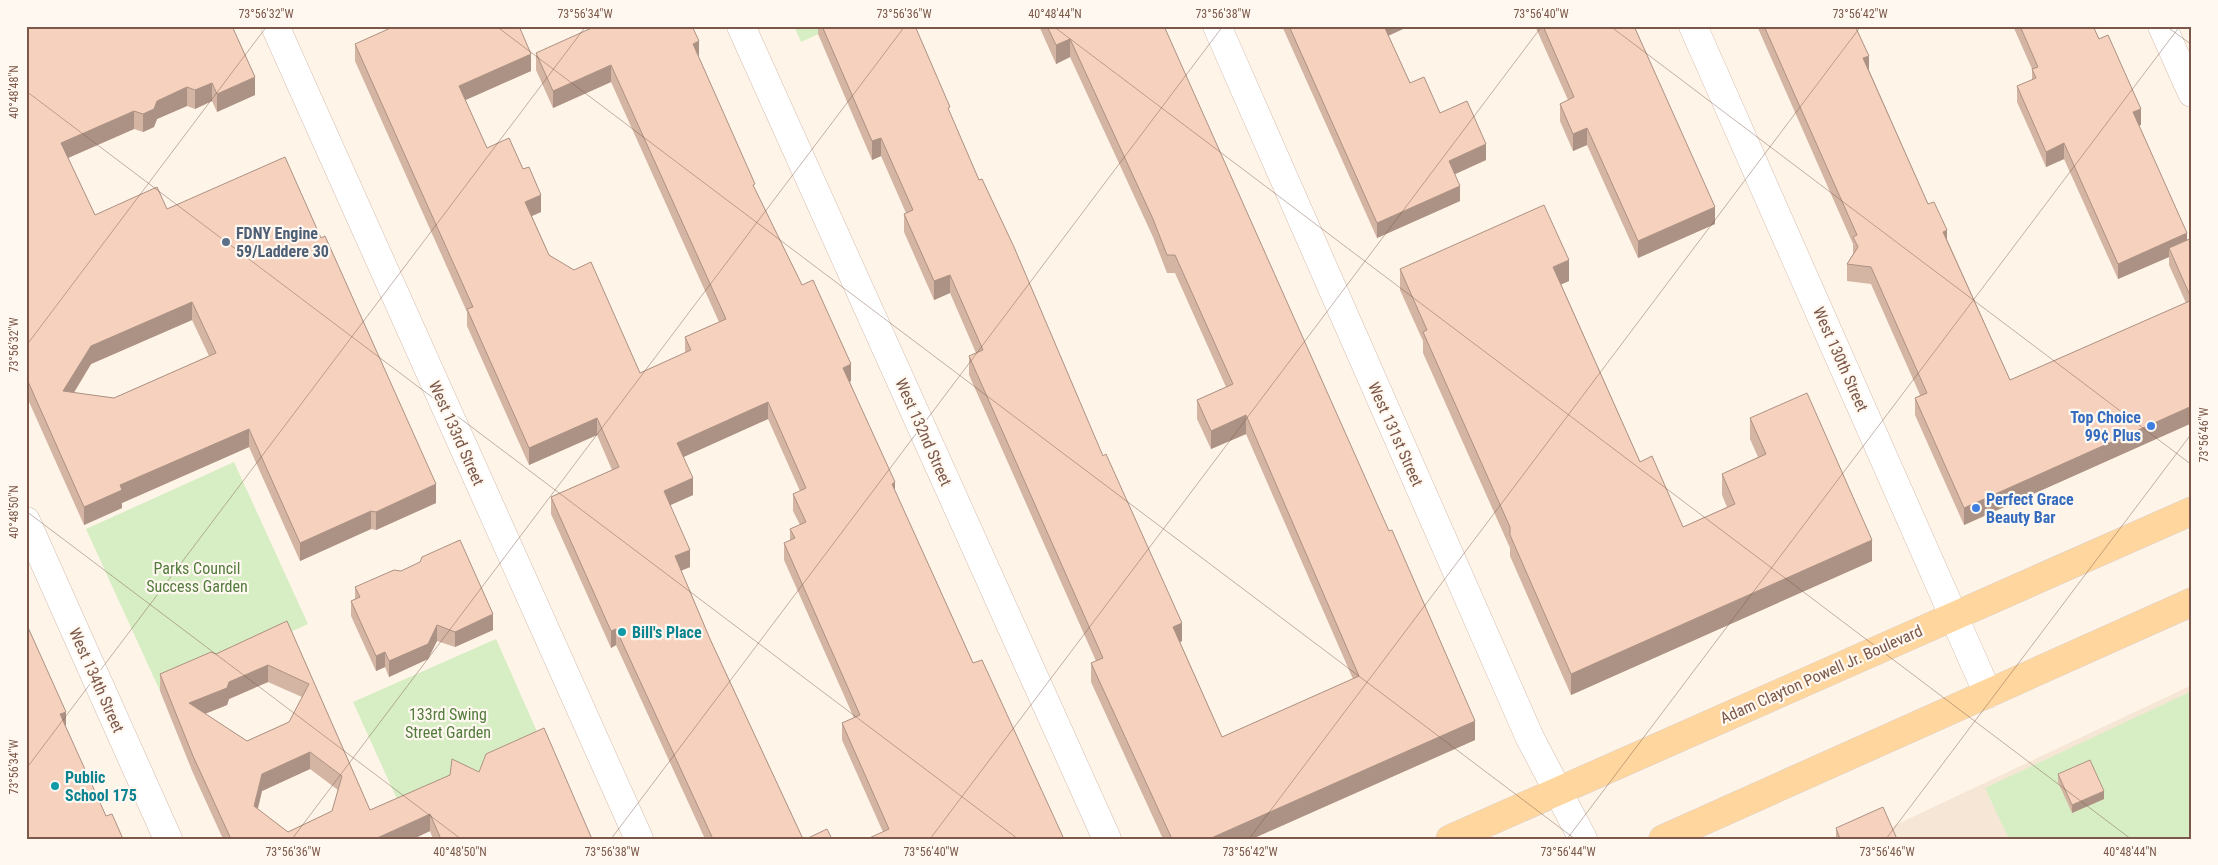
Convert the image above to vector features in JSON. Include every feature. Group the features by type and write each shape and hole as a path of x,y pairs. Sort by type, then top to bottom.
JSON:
{"main road":[{"name":"Adam Clayton Powell Jr. Boulevard","path":"1450,839 2192,511"},
{"path":"1663,839 2192,602"}],"street":[{"name":"West 133rd Street","path":"275,26 639,839"},
{"name":"West 132nd Street","path":"741,26 1107,839"},
{"name":"West 131st Street","path":"1217,26 1530,738 1582,839"},
{"name":"West 130th Street","path":"1693,26 1988,694"},
{"path":"2162,26 2192,93"},
{"name":"West 134th Street","path":"26,520 168,839"}],"shaded area":[{"path":"2192,685 2192,839 1866,839"}],"green space":[{"path":"794,26 836,26 801,42"},
{"name":"Parks Council Success Garden","path":"234,462 308,624 160,691 86,529"},
{"name":"133rd Swing Street Garden","path":"496,639 543,745 401,808 353,702"},
{"path":"2192,691 2192,839 2009,839 1985,788"}],"building":[{"path":"26,26 232,26 255,77 217,94 212,83 195,90 187,87 157,101 154,109 143,114 134,111 61,143 95,215 157,187 167,209 285,157 321,238 325,236 436,484 376,512 371,511 300,543 249,429 120,485 122,490 84,507 26,377","holes":["192,302 216,353 114,398 63,391 91,346"]},
{"path":"395,26 519,26 531,54 459,86 487,148 509,138 523,169 529,167 541,195 525,202 549,255 574,270 591,262 640,373 691,350 685,337 726,319 611,65 553,91 536,53 596,26 692,26 699,41 693,44 755,184 753,185 802,285 813,280 851,364 843,368 895,482 892,484 973,663 982,660 1064,839 867,839 889,829 842,723 860,715 784,543 795,538 790,529 806,522 793,494 806,488 768,402 677,443 693,478 664,491 690,550 675,556 710,639 803,839 713,839 616,629 611,631 551,497 619,467 597,418 529,448 467,309 473,307 355,44"},
{"path":"822,26 915,26 979,180 982,179 1014,247 1103,456 1106,454 1182,623 1173,627 1222,737 1359,676 1246,415 1211,431 1197,400 1233,384 1175,255 1167,255 1153,219 1070,39 1056,45 1047,26 1164,26 1389,531 1392,530 1475,721 1209,839 1172,839 1091,663 1103,658 969,356 983,350 950,275 934,281 904,214 913,210 881,138 872,141"},
{"path":"1289,26 1384,26 1410,83 1424,77 1440,113 1467,101 1486,144 1449,161 1460,186 1377,223"},
{"path":"1543,26 1634,26 1715,207 1638,241 1587,128 1573,134 1560,104 1574,97"},
{"path":"1764,26 1855,26 1869,56 1863,58 1928,204 1934,202 1947,230 1943,232 2010,380 2192,300 2192,406 1964,508 1915,398 1927,393 1871,267 1847,264 1858,247 1853,237 1857,235"},
{"path":"2020,26 2093,26 2099,39 2108,35 2141,109 2133,112 2187,233 2118,264 2064,143 2046,152 2017,86 2036,78 2032,69 2038,67"},
{"path":"1544,205 1569,260 1553,267 1640,462 1652,456 1683,527 1735,504 1722,474 1766,454 1750,418 1807,393 1872,540 1571,674 1510,535 1510,527 1423,332 1427,330 1400,269"},
{"path":"2192,238 2192,300 2169,248"},
{"path":"460,540 493,614 455,632 437,625 428,644 389,661 385,652 376,656 351,601 360,597 355,587 394,570 401,571 420,562 422,557"},
{"path":"287,621 370,810 450,775 452,759 479,772 486,754 544,728 592,839 441,839 430,814 375,839 231,839 193,756 160,674 211,652 216,654","holes":["268,665 309,684 289,722 247,741 189,703 227,688 229,682","310,752 342,776 332,811 288,832 254,806 262,774"]},
{"name":"Public School 175","path":"26,623 66,712 60,714 106,816 112,814 123,839 26,839"},
{"path":"2090,760 2104,791 2072,805 2058,774"},
{"path":"1883,807 1897,839 1840,839 1836,828"},
{"path":"827,829 832,839 806,839"}],"place":[{"name":"FDNY Engine 59/Laddere 30","path":"226,242"},
{"name":"Top Choice 99¢ Plus","path":"2151,426"},
{"name":"Perfect Grace Beauty Bar","path":"1976,508"},
{"name":"Bill's Place","path":"622,632"},
{"name":"Public School 175","path":"55,786"}]}
